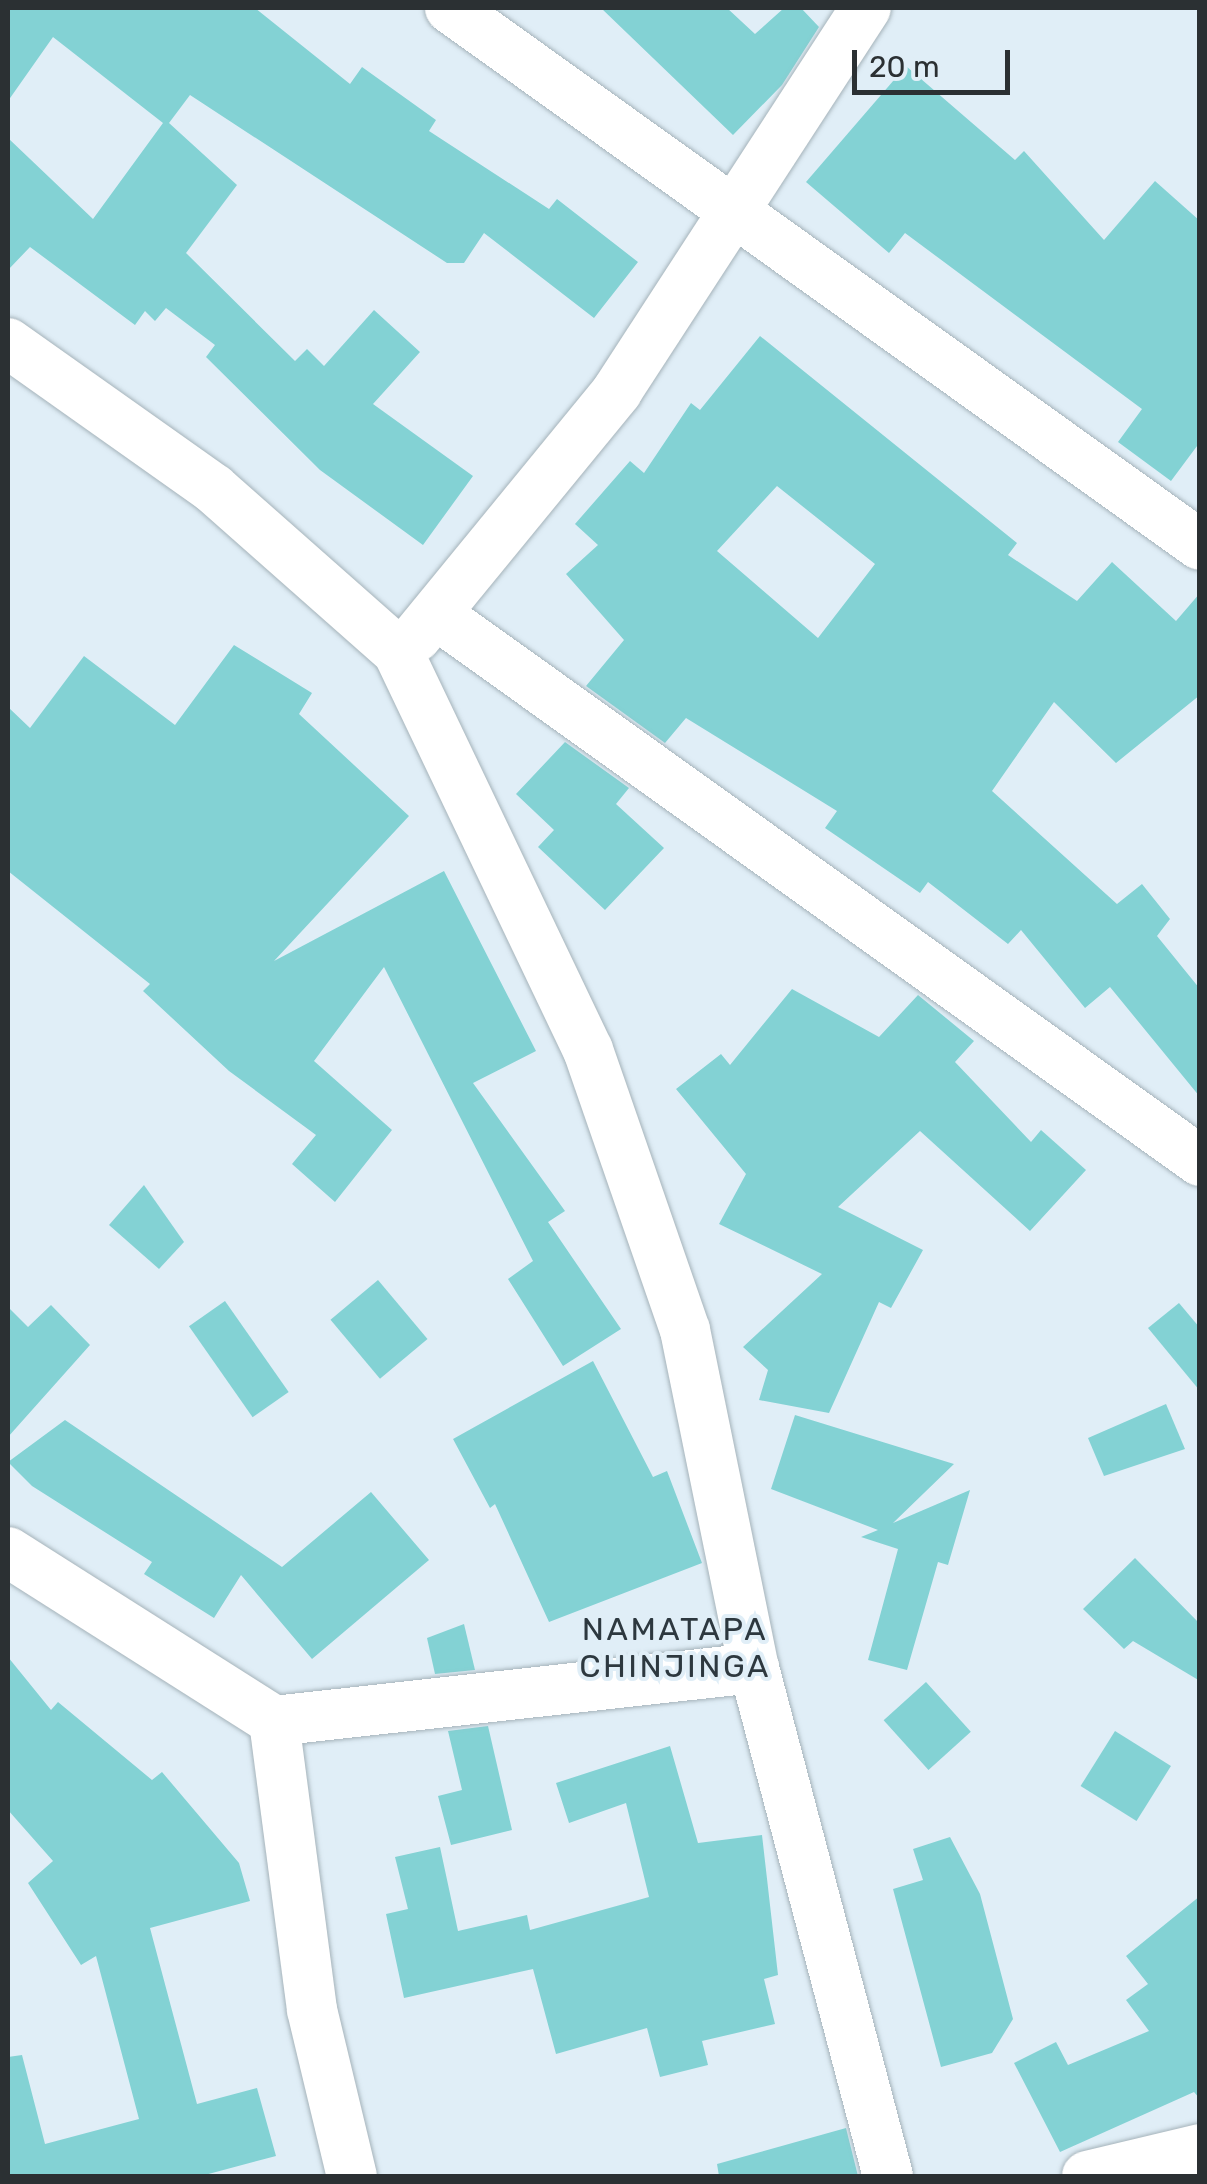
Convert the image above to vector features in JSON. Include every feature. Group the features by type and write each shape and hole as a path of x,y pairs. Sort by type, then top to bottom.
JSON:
{"street":[{"path":"450,8 1200,545"},
{"path":"398,652 440,617 617,391 866,8"},
{"path":"8,344 214,489 398,652 595,1069 686,1330 754,1668 888,2176"},
{"path":"440,617 1200,1161"},
{"path":"8,1552 274,1721 754,1668"},
{"path":"274,1721 312,2010 352,2176"},
{"path":"1086,2176 1200,2149"}],"building":[{"path":"8,8 255,8 350,84 362,67 436,120 429,131 549,209 557,199 638,262 594,318 484,233 464,263 447,263 190,95 169,123 237,185 186,253 295,361 307,349 324,366 374,310 420,352 373,404 473,476 423,545 320,470 206,357 215,345 166,308 155,321 145,311 135,325 30,247 8,270 8,138 93,219 163,123 53,37 8,101"},
{"path":"601,8 727,8 755,34 784,8 801,8 819,27 782,85 733,135"},
{"path":"906,66 1015,160 1024,151 1104,240 1155,181 1200,221 1200,442 1171,481 1118,442 1142,409 905,233 889,253 806,182"},
{"path":"760,336 1017,543 1008,555 1077,601 1112,562 1176,621 1200,593 1200,695 1116,763 1054,702 992,791 1117,904 1142,884 1170,919 1157,936 1200,989 1200,1097 1110,987 1085,1008 1021,930 1008,944 928,882 920,893 825,828 837,811 686,718 665,743 586,686 624,640 566,574 598,545 575,524 630,461 644,473 691,403 700,410","holes":["777,486 875,564 818,638 717,551"]},
{"path":"234,645 312,693 299,714 409,816 274,961 444,871 536,1051 473,1083 565,1211 548,1222 621,1329 563,1366 508,1279 533,1261 384,967 314,1061 392,1130 335,1202 292,1164 316,1135 229,1071 143,991 150,984 8,871 8,707 30,728 84,656 175,725"},
{"path":"565,742 629,788 616,804 664,848 605,910 538,847 554,830 516,794"},
{"path":"792,989 879,1037 918,995 974,1041 955,1062 1031,1142 1041,1130 1086,1170 1030,1231 920,1131 838,1207 923,1250 891,1308 879,1302 829,1413 759,1400 768,1370 743,1347 822,1274 719,1224 746,1174 676,1089 721,1054 730,1065"},
{"path":"144,1185 184,1242 159,1269 109,1225"},
{"path":"378,1280 427,1339 380,1379 331,1320"},
{"path":"225,1301 289,1392 253,1417 189,1326"},
{"path":"1179,1303 1200,1328 1200,1391 1148,1328"},
{"path":"51,1305 90,1345 8,1437 8,1307 28,1327"},
{"path":"593,1361 653,1477 667,1471 702,1563 549,1622 495,1504 490,1508 453,1439"},
{"path":"1166,1404 1185,1449 1104,1476 1088,1438"},
{"path":"795,1415 954,1464 893,1523 970,1490 948,1565 938,1562 907,1670 868,1660 898,1549 861,1537 878,1530 771,1489"},
{"path":"65,1420 282,1567 371,1492 429,1560 312,1659 241,1575 214,1618 144,1574 152,1562 32,1486 8,1462"},
{"path":"1135,1558 1200,1624 1200,1681 1133,1641 1124,1649 1083,1609"},
{"path":"464,1624 475,1670 435,1674 427,1638"},
{"path":"8,1657 51,1710 58,1702 152,1780 162,1772 239,1863 250,1901 150,1928 197,2104 257,2088 276,2156 201,2176 8,2176 8,2057 22,2055 45,2144 139,2119 96,1956 81,1965 28,1883 53,1861 8,1810"},
{"path":"926,1682 971,1732 928,1770 884,1720"},
{"path":"488,1726 512,1830 451,1845 438,1796 462,1790 448,1731"},
{"path":"1115,1731 1171,1766 1137,1821 1081,1786"},
{"path":"670,1746 698,1843 762,1835 778,1975 764,1979 775,2024 702,2041 708,2065 660,2077 647,2028 556,2054 533,1969 404,1998 386,1914 408,1909 395,1857 440,1847 458,1931 527,1915 530,1930 649,1897 626,1803 569,1823 556,1783"},
{"path":"950,1837 980,1894 1013,2019 992,2053 941,2067 893,1889 923,1880 913,1849"},
{"path":"1200,1896 1200,2099 1194,2092 1060,2152 1014,2063 1056,2042 1068,2065 1149,2031 1126,2000 1148,1984 1126,1956"},
{"path":"846,2128 858,2176 719,2176 717,2164"}],"district":[{"name":"NAMATAPA CHINJINGA","path":"675,1648"}]}
